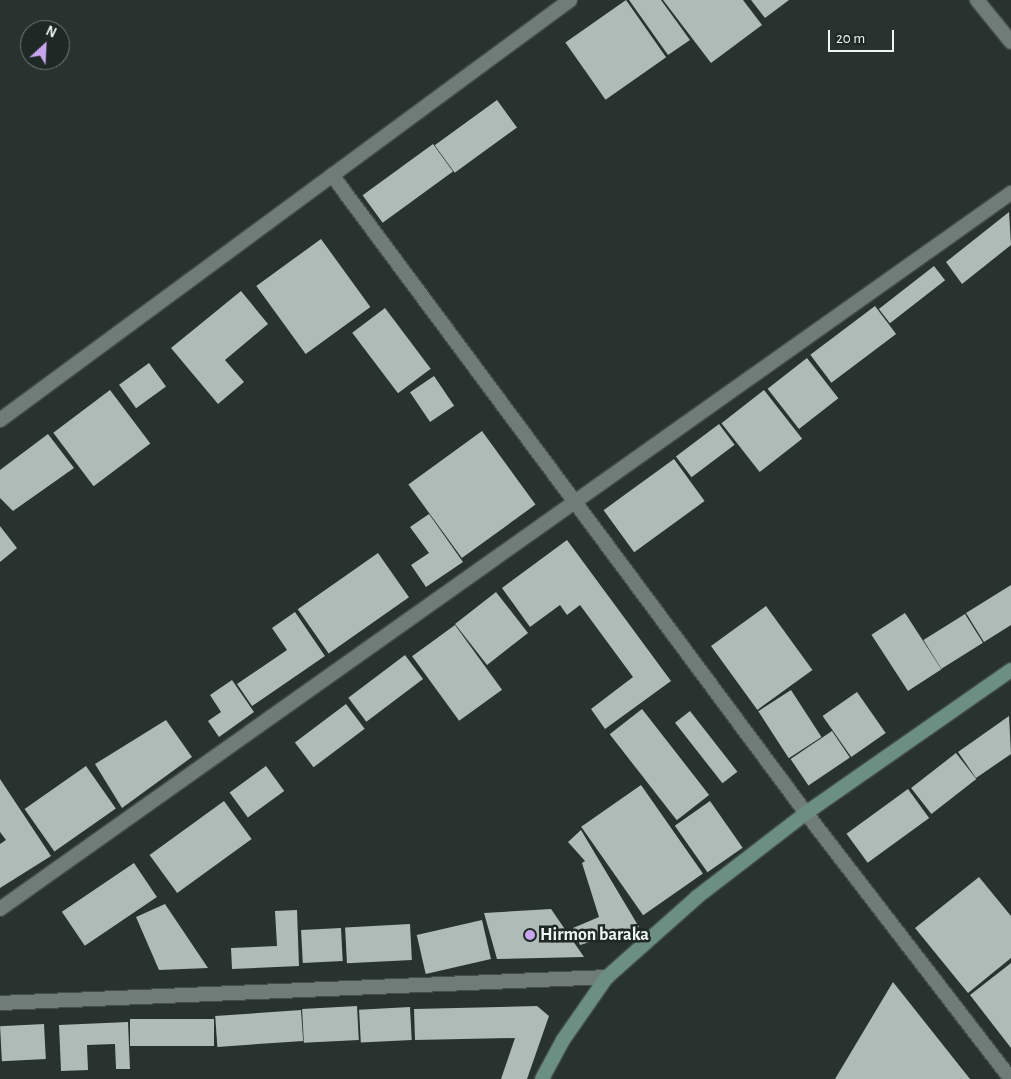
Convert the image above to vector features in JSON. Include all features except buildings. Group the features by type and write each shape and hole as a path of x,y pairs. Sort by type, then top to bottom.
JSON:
{"main road":[{"path":"542,1079 563,1040 607,976 697,896 806,813 1011,670"}],"street":[{"path":"0,420 570,0"},
{"path":"977,0 1011,42"},
{"path":"332,175 806,813 1011,1079"},
{"path":"0,909 1011,193"},
{"path":"0,1003 607,976"}],"place":[{"name":"Hirmon baraka","path":"530,935"}]}
